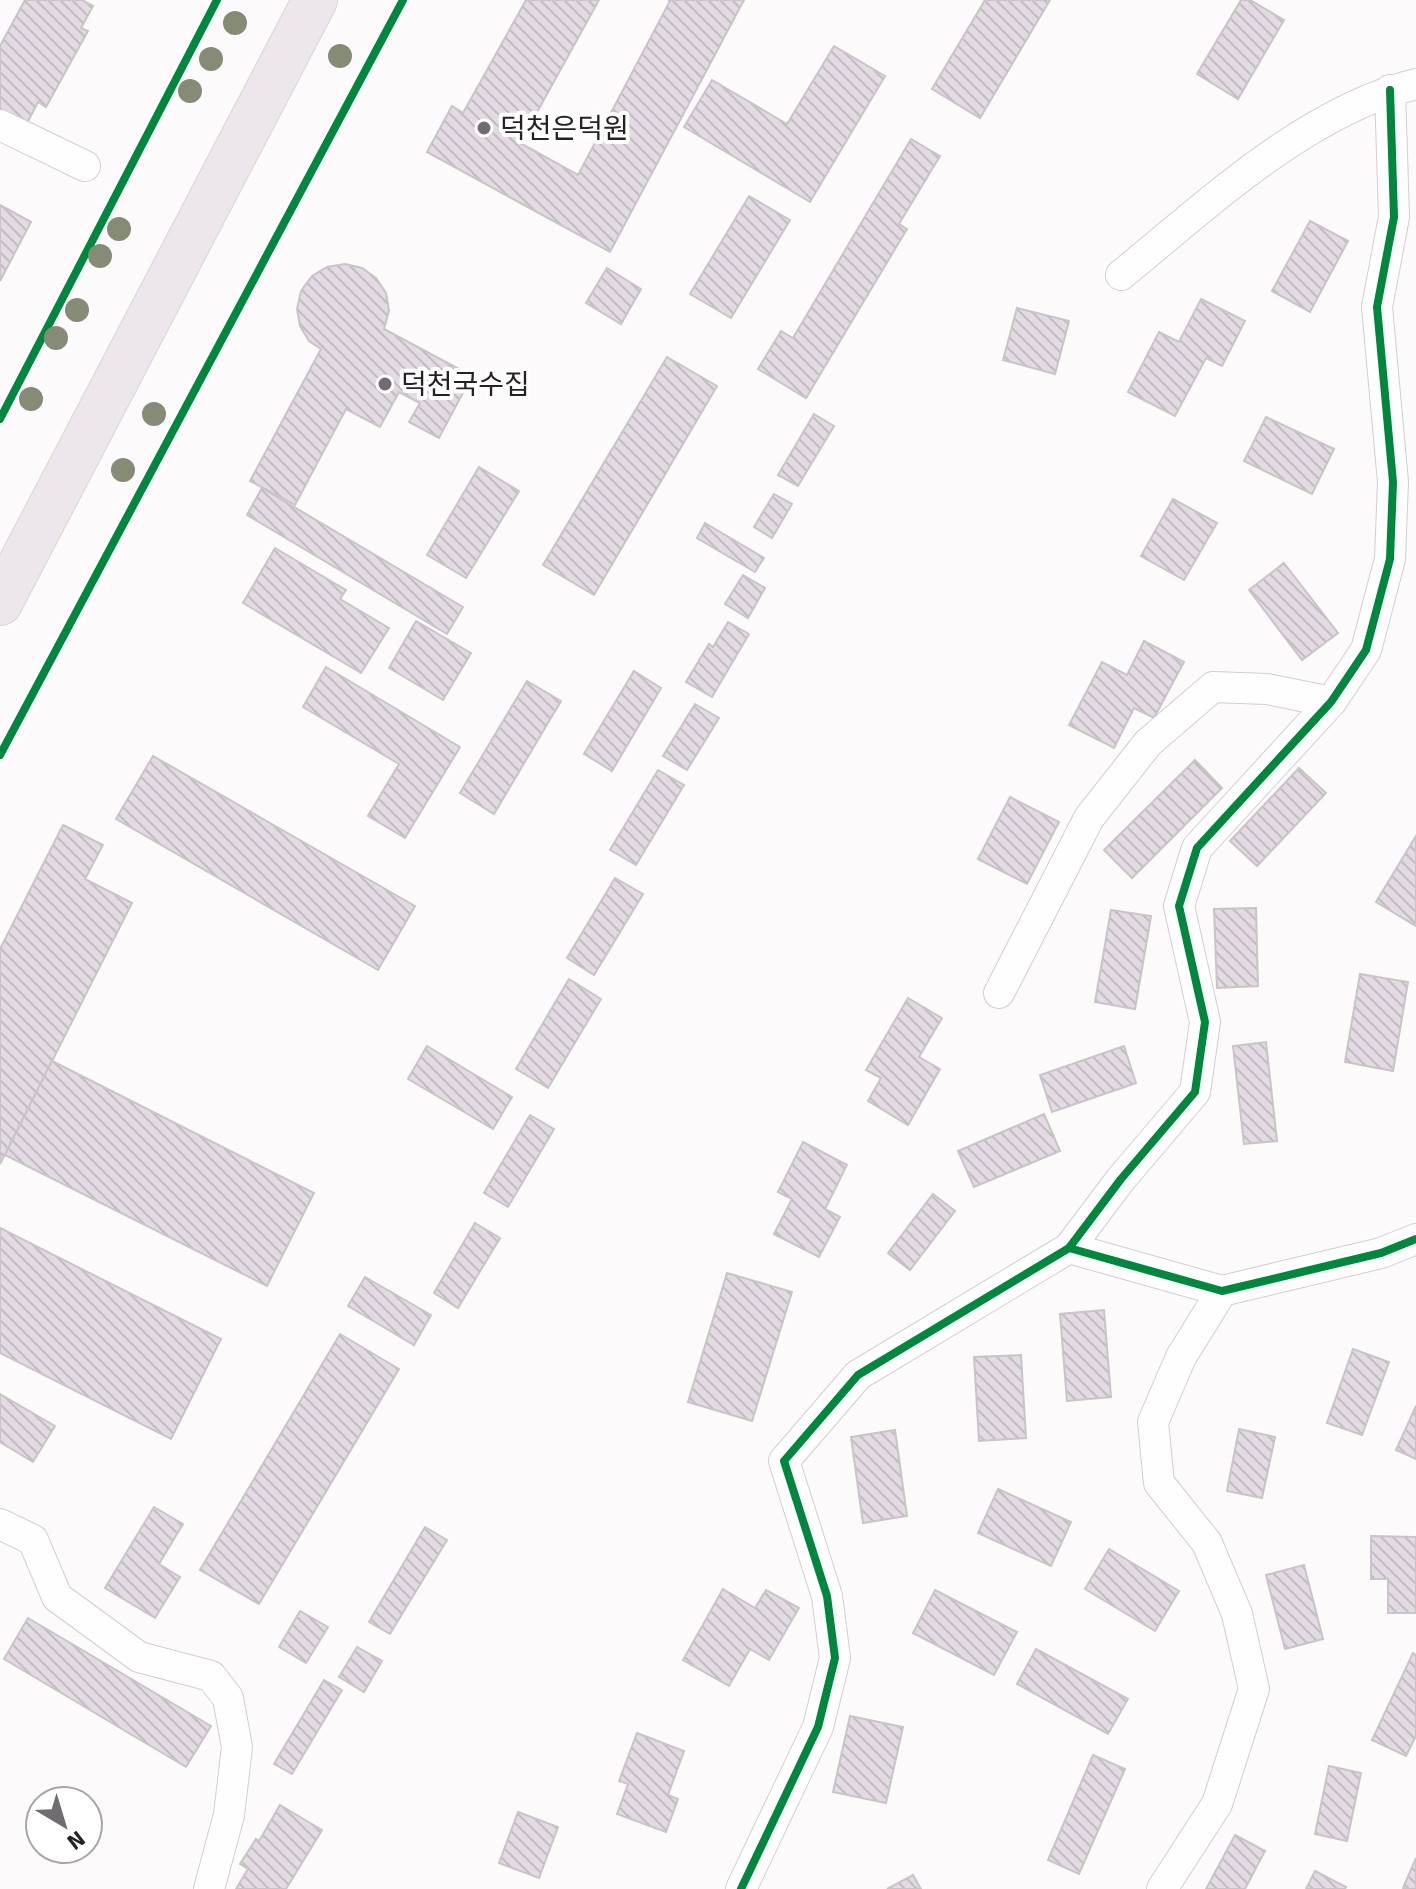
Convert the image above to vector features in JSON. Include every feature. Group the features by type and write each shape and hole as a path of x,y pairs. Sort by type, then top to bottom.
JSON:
{"main road":[{"path":"0,603 315,0"}],"street":[{"path":"741,1889 818,1727 835,1658 827,1596 784,1461 858,1375 1069,1248 1121,1179 1195,1092 1205,1022 1179,906 1197,848 1331,702 1366,650 1390,559 1393,482 1377,307 1394,217 1403,87 1322,123 1247,172 1121,275"},
{"path":"0,125 85,166"},
{"path":"999,993 1089,818 1148,743 1213,687 1267,689 1331,702"},
{"path":"1069,1248 1222,1291 1381,1253 1416,1239"},
{"path":"1162,1889 1217,1804 1254,1689 1237,1614 1207,1543 1159,1483 1153,1422 1181,1357 1222,1291"},
{"path":"0,1524 33,1540 57,1597 139,1657 211,1676 228,1698 237,1747 229,1815 209,1889"}],"building":[{"path":"25,0 82,0 93,6 81,28 88,31 46,107 38,102 25,127 0,113 0,46"},
{"name":"덕천은덕원","path":"526,0 599,0 520,143 578,175 668,0 744,0 610,252 427,152 452,106 463,113"},
{"path":"985,0 1050,0 980,118 932,89"},
{"path":"1241,0 1250,0 1284,20 1238,99 1197,74"},
{"path":"834,46 885,76 810,202 684,127 712,80 787,124"},
{"path":"911,139 940,156 899,224 907,229 806,398 758,369 781,331 793,338"},
{"path":"749,196 790,220 731,318 690,294"},
{"path":"0,205 31,222 0,281"},
{"path":"1310,221 1348,241 1310,312 1272,291"},
{"name":"덕천국수집","path":"345,264 362,268 376,278 386,293 389,311 384,329 472,376 439,438 409,422 420,403 399,392 380,427 346,409 295,505 250,481 321,349 309,341 300,326 297,309 301,291 312,276 327,267"},
{"path":"607,268 641,289 621,324 586,303"},
{"path":"1201,299 1245,321 1222,366 1206,358 1175,416 1128,392 1159,332 1179,342"},
{"path":"1017,308 1069,321 1055,374 1003,360"},
{"path":"667,357 717,386 594,595 543,565"},
{"path":"814,414 834,426 798,486 778,475"},
{"path":"1266,417 1334,449 1312,494 1244,461"},
{"path":"479,467 519,491 466,578 427,555"},
{"path":"262,488 463,607 447,634 247,515"},
{"path":"774,494 792,504 772,538 754,527"},
{"path":"1173,499 1217,523 1184,580 1141,556"},
{"path":"705,523 764,558 755,572 697,538"},
{"path":"275,548 346,590 340,599 389,628 361,673 243,603"},
{"path":"1284,563 1338,633 1302,660 1249,590"},
{"path":"743,575 765,588 748,618 725,604"},
{"path":"416,621 471,653 443,700 389,668"},
{"path":"728,622 749,634 712,697 686,682 709,644 713,647"},
{"path":"1144,641 1184,662 1154,718 1134,708 1114,748 1069,725 1102,662 1127,675"},
{"path":"326,667 460,747 405,838 368,816 399,764 303,707"},
{"path":"634,671 661,688 612,771 584,754"},
{"path":"527,681 561,701 494,814 460,793"},
{"path":"695,704 719,718 687,770 663,756"},
{"path":"153,756 415,906 378,970 116,819"},
{"path":"1195,760 1222,788 1132,878 1104,850"},
{"path":"1299,768 1326,793 1257,866 1230,841"},
{"path":"658,770 684,785 636,865 610,850"},
{"path":"1010,797 1059,822 1027,884 978,859"},
{"path":"63,825 103,845 85,879 132,903 0,1164 0,949"},
{"path":"1416,836 1416,926 1376,902"},
{"path":"615,878 643,894 594,975 567,958"},
{"path":"1256,908 1258,986 1217,988 1214,909"},
{"path":"1111,910 1151,916 1135,1009 1095,1002"},
{"path":"1360,974 1408,982 1393,1071 1345,1062"},
{"path":"569,979 601,999 548,1088 516,1069"},
{"path":"908,998 942,1018 919,1057 940,1069 908,1125 868,1101 881,1078 866,1070"},
{"path":"1266,1042 1277,1141 1244,1144 1233,1046"},
{"path":"427,1046 512,1097 493,1129 408,1079"},
{"path":"1124,1046 1136,1083 1052,1112 1040,1075"},
{"path":"52,1061 314,1193 267,1286 5,1155"},
{"path":"1044,1114 1060,1151 974,1187 958,1151"},
{"path":"530,1115 554,1129 508,1207 484,1193"},
{"path":"803,1142 847,1165 825,1209 840,1217 819,1257 774,1234 792,1199 778,1192"},
{"path":"933,1194 955,1211 910,1270 888,1253"},
{"path":"475,1223 500,1238 458,1308 434,1293"},
{"path":"0,1228 221,1339 171,1439 0,1353"},
{"path":"727,1273 792,1292 752,1421 688,1402"},
{"path":"365,1277 431,1315 414,1345 348,1306"},
{"path":"1104,1310 1111,1397 1067,1401 1060,1314"},
{"path":"340,1334 399,1369 259,1604 200,1570"},
{"path":"1353,1349 1389,1362 1362,1435 1327,1423"},
{"path":"1021,1355 1026,1438 979,1441 974,1357"},
{"path":"0,1394 55,1426 33,1462 0,1442"},
{"path":"1416,1406 1416,1459 1396,1450"},
{"path":"1239,1429 1275,1437 1262,1498 1227,1491"},
{"path":"895,1430 907,1516 863,1523 851,1437"},
{"path":"998,1489 1071,1522 1051,1566 978,1533"},
{"path":"154,1507 183,1524 159,1564 180,1577 155,1618 105,1588"},
{"path":"425,1527 447,1540 390,1634 369,1622"},
{"path":"1371,1536 1416,1537 1416,1613 1388,1613 1388,1579 1371,1579"},
{"path":"1109,1549 1179,1591 1155,1631 1085,1589"},
{"path":"1304,1565 1323,1639 1285,1649 1266,1575"},
{"path":"723,1589 755,1608 766,1590 799,1608 769,1660 750,1649 729,1686 683,1660"},
{"path":"935,1590 1017,1632 994,1675 913,1633"},
{"path":"300,1611 328,1627 306,1663 279,1647"},
{"path":"28,1618 211,1726 186,1767 4,1659"},
{"path":"357,1647 382,1661 364,1692 339,1677"},
{"path":"1036,1649 1128,1699 1108,1734 1017,1684"},
{"path":"1413,1653 1416,1655 1416,1736 1406,1756 1372,1740"},
{"path":"324,1680 342,1690 292,1774 274,1764"},
{"path":"850,1716 903,1727 886,1803 833,1792"},
{"path":"637,1733 684,1751 668,1795 678,1799 666,1832 617,1814 628,1784 619,1781"},
{"path":"1093,1755 1125,1769 1079,1874 1048,1860"},
{"path":"1329,1766 1361,1773 1347,1841 1315,1834"},
{"path":"280,1805 322,1830 286,1889 236,1889 248,1869 240,1864 256,1839 259,1841"},
{"path":"518,1812 558,1827 539,1878 499,1863"},
{"path":"1235,1835 1265,1851 1245,1889 1206,1889"},
{"path":"1416,1858 1416,1889 1405,1889 1403,1888"},
{"path":"1315,1871 1346,1887 1345,1889 1306,1889"},
{"path":"913,1875 921,1889 887,1889"}],"cycle path":[{"path":"0,419 217,0"},
{"path":"0,755 403,0"},
{"path":"1069,1248 1121,1179 1195,1092 1205,1022 1179,906 1197,848 1331,702 1366,650 1390,559 1393,482 1377,307 1394,217 1390,90"},
{"path":"741,1889 818,1727 835,1658 827,1596 784,1461 858,1375 1069,1248 1222,1291 1381,1253 1416,1239"}],"place":[{"name":"덕천은덕원","path":"484,128"},
{"name":"덕천국수집","path":"385,384"}]}
